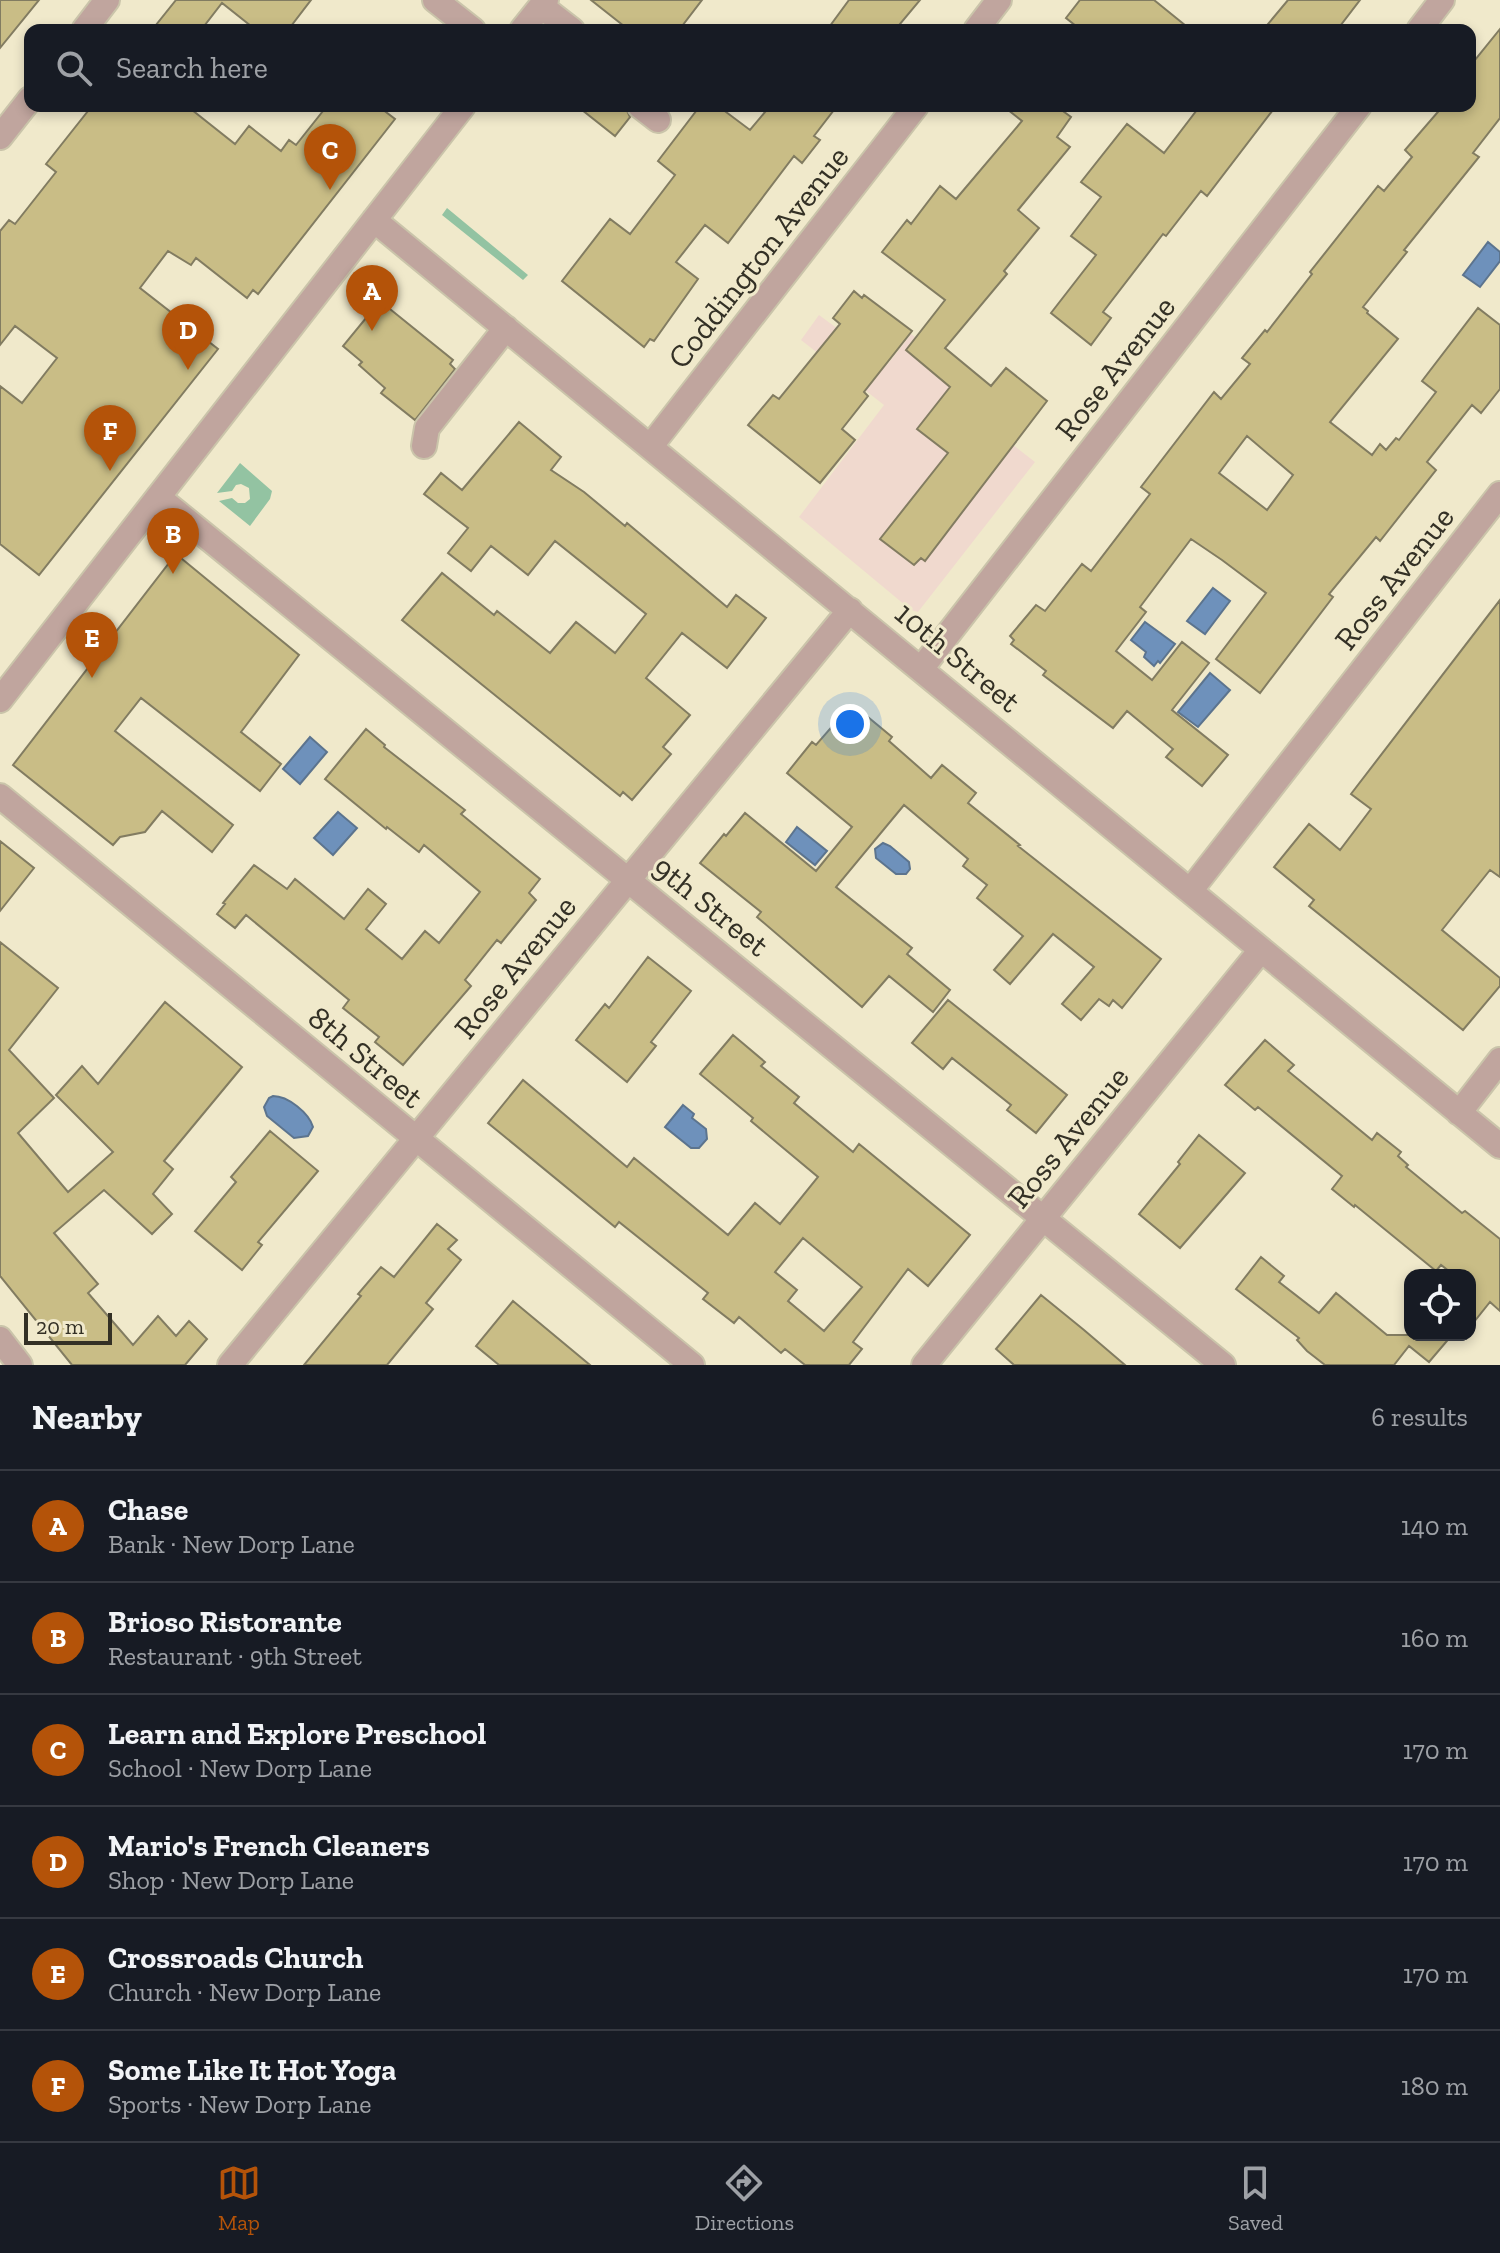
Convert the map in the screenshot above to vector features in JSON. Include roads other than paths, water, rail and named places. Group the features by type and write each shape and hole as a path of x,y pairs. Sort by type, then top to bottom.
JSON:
{"street":[{"path":"89,24 107,0"},
{"path":"435,0 465,24"},
{"path":"981,24 999,0"},
{"path":"1424,24 1442,0"},
{"path":"527,24 543,3 566,24"},
{"path":"0,137 24,107"},
{"path":"0,700 458,112"},
{"name":"Coddington Avenue","path":"650,447 911,112"},
{"name":"Rose Avenue","path":"921,669 1354,112"},
{"name":"10th Street","path":"374,220 1500,1146"},
{"path":"424,446 427,428 506,328"},
{"name":"Ross Avenue","path":"1190,891 1500,494"},
{"name":"9th Street","path":"158,497 1223,1365"},
{"name":"Rose Avenue","path":"230,1365 850,610"},
{"name":"8th Street","path":"0,796 692,1365"},
{"name":"Ross Avenue","path":"924,1365 1261,950"},
{"path":"1459,1113 1500,1060"},
{"path":"0,1339 20,1365"}],"water":[{"path":"1488,242 1500,252 1500,261 1480,287 1463,275"},
{"path":"1213,588 1230,601 1205,634 1187,621"},
{"path":"1145,622 1175,644 1154,666 1144,657 1146,652 1131,640"},
{"path":"1210,673 1230,690 1198,727 1178,712"},
{"path":"310,737 327,752 300,784 283,769"},
{"path":"338,812 357,828 333,855 314,838"},
{"path":"797,827 827,851 815,865 786,842"},
{"path":"883,843 909,862 910,869 906,874 896,874 876,858 875,849"},
{"path":"273,1096 291,1102 303,1111 313,1127 308,1136 294,1138 267,1116 264,1107"},
{"path":"683,1105 694,1114 692,1118 706,1129 707,1139 699,1148 691,1148 665,1127"}],"place":[{"name":"Learn and Explore Preschool","path":"330,190"},
{"name":"Chase","path":"372,331"},
{"name":"Mario's French Cleaners","path":"188,370"},
{"name":"Some Like It Hot Yoga","path":"110,471"},
{"name":"Brioso Ristorante","path":"173,574"},
{"name":"Crossroads Church","path":"92,678"}]}
